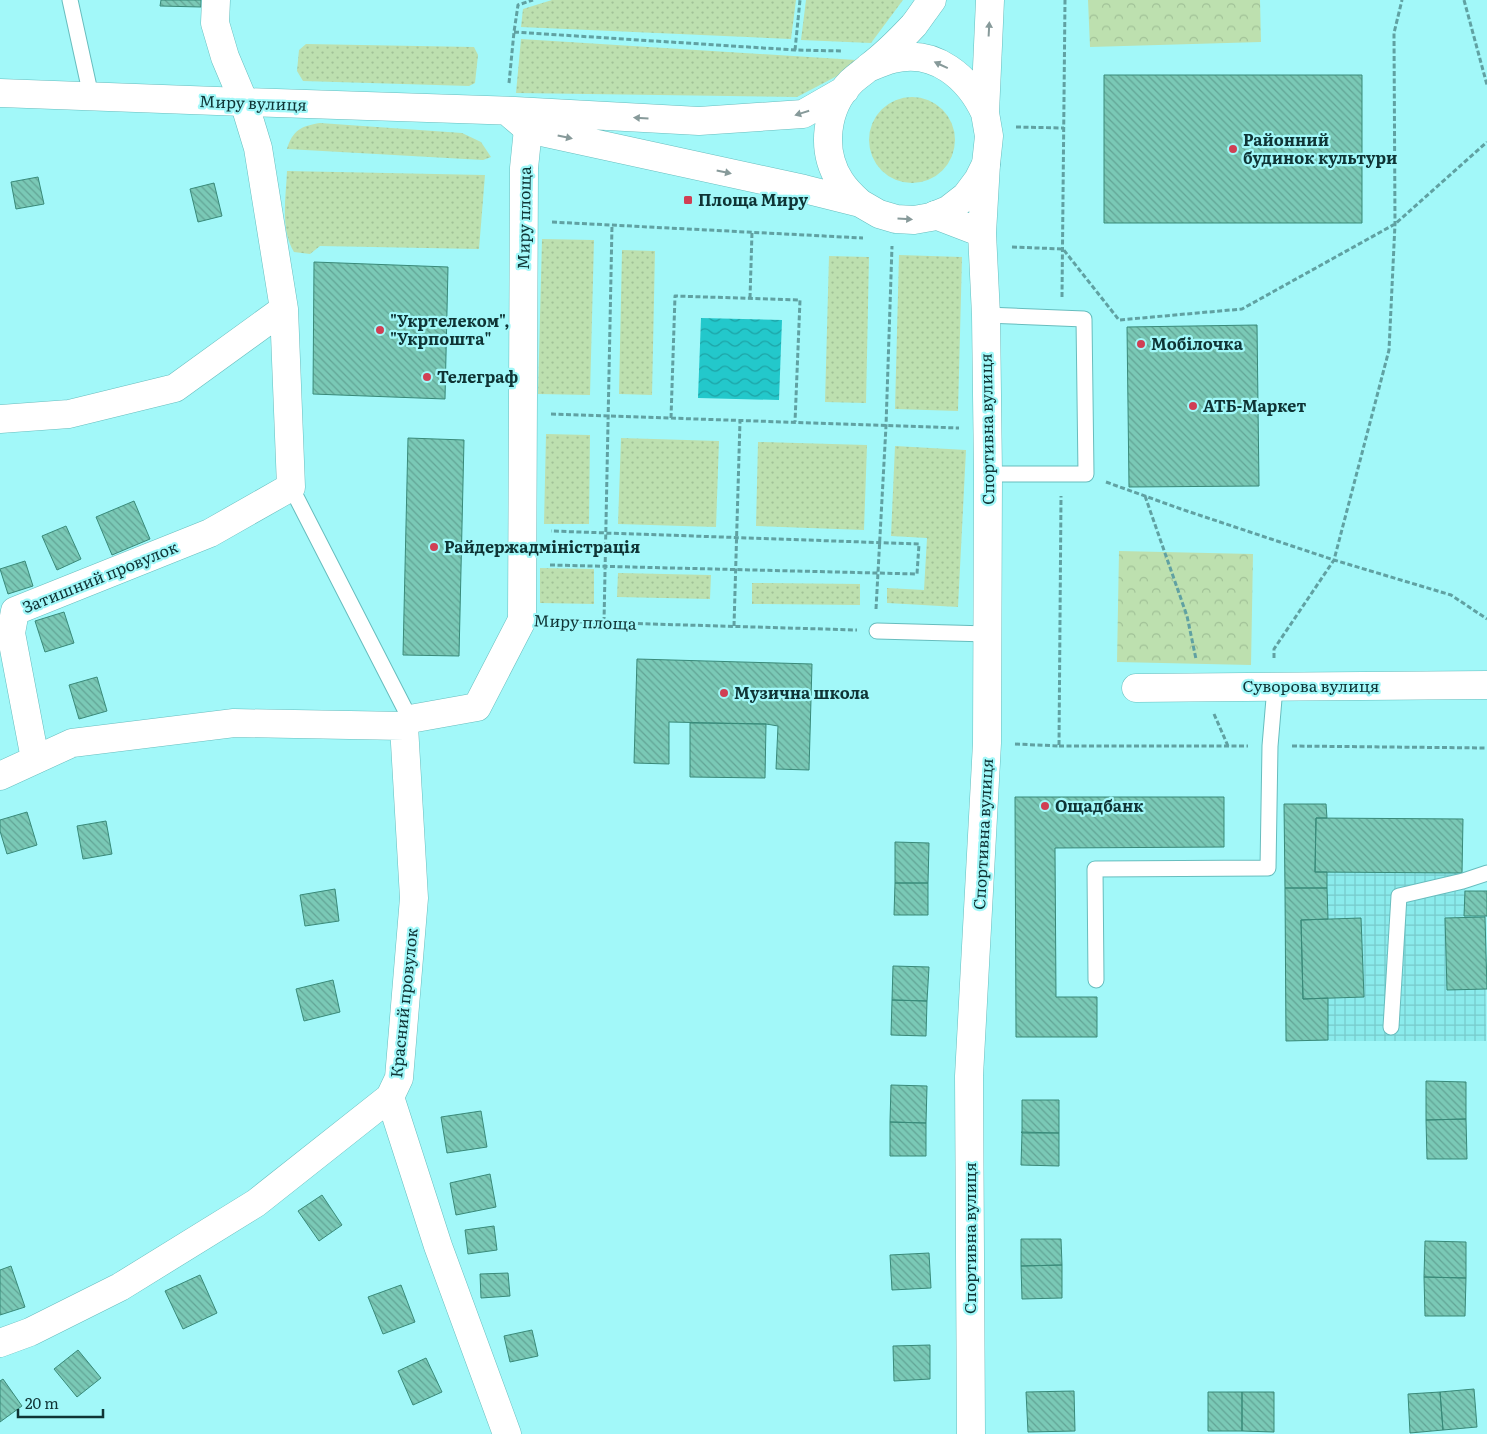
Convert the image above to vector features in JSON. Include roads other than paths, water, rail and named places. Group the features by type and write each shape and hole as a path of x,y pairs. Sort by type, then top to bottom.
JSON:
{"street":[{"path":"216,0 216,23 224,56 244,102 258,148 284,309 292,487"},
{"path":"860,204 838,179 830,160 828,145 831,114 838,99 851,82 878,60 914,24 932,0"},
{"path":"987,119 990,0"},
{"path":"507,111 528,129 804,189 860,204 879,214 896,219 914,220 948,210 966,196 978,180 986,164 990,136 987,119 978,96 962,78 933,61 916,58 878,60"},
{"name":"Миру вулиця","path":"0,92 507,111 699,121 803,114 845,90"},
{"name":"Миру площа","path":"407,723 477,707 522,620 524,168 528,129"},
{"name":"Спортивна вулиця","path":"970,1434 969,1076 988,743 988,474 986,315 982,239 986,164"},
{"path":"935,215 982,239"},
{"path":"0,419 69,414 175,388 284,309"},
{"name":"Затишний провулок","path":"35,759 11,633 15,610 210,533 292,487"},
{"name":"Суворова вулиця","path":"1136,688 1487,685"},
{"path":"0,776 72,743 234,723 407,723"},
{"name":"Красний провулок","path":"407,723 414,898 399,1078 390,1097 438,1246 507,1434"},
{"path":"0,1343 30,1332 120,1287 256,1203 390,1097"}],"lane":[{"path":"70,0 92,96"},
{"path":"986,315 1084,319 1086,474 988,474"},
{"path":"292,487 407,723"},
{"path":"876,631 988,634"},
{"path":"1096,980 1095,869 1268,868 1270,746 1276,686"},
{"path":"1391,1027 1399,896 1463,881 1487,873"}],"water":[{"path":"701,318 782,320 779,400 698,398"}],"place":[{"name":"Районний будинок культури","path":"1233,149"},
{"name":"Площа Миру","path":"688,200"},
{"name":"\"Укртелеком\", \"Укрпошта\"","path":"380,330"},
{"name":"Мобілочка","path":"1141,344"},
{"name":"Телеграф","path":"427,377"},
{"name":"АТБ-Маркет","path":"1193,406"},
{"name":"Райдержадміністрація","path":"434,547"},
{"name":"Музична школа","path":"724,693"},
{"name":"Ощадбанк","path":"1045,806"}]}
